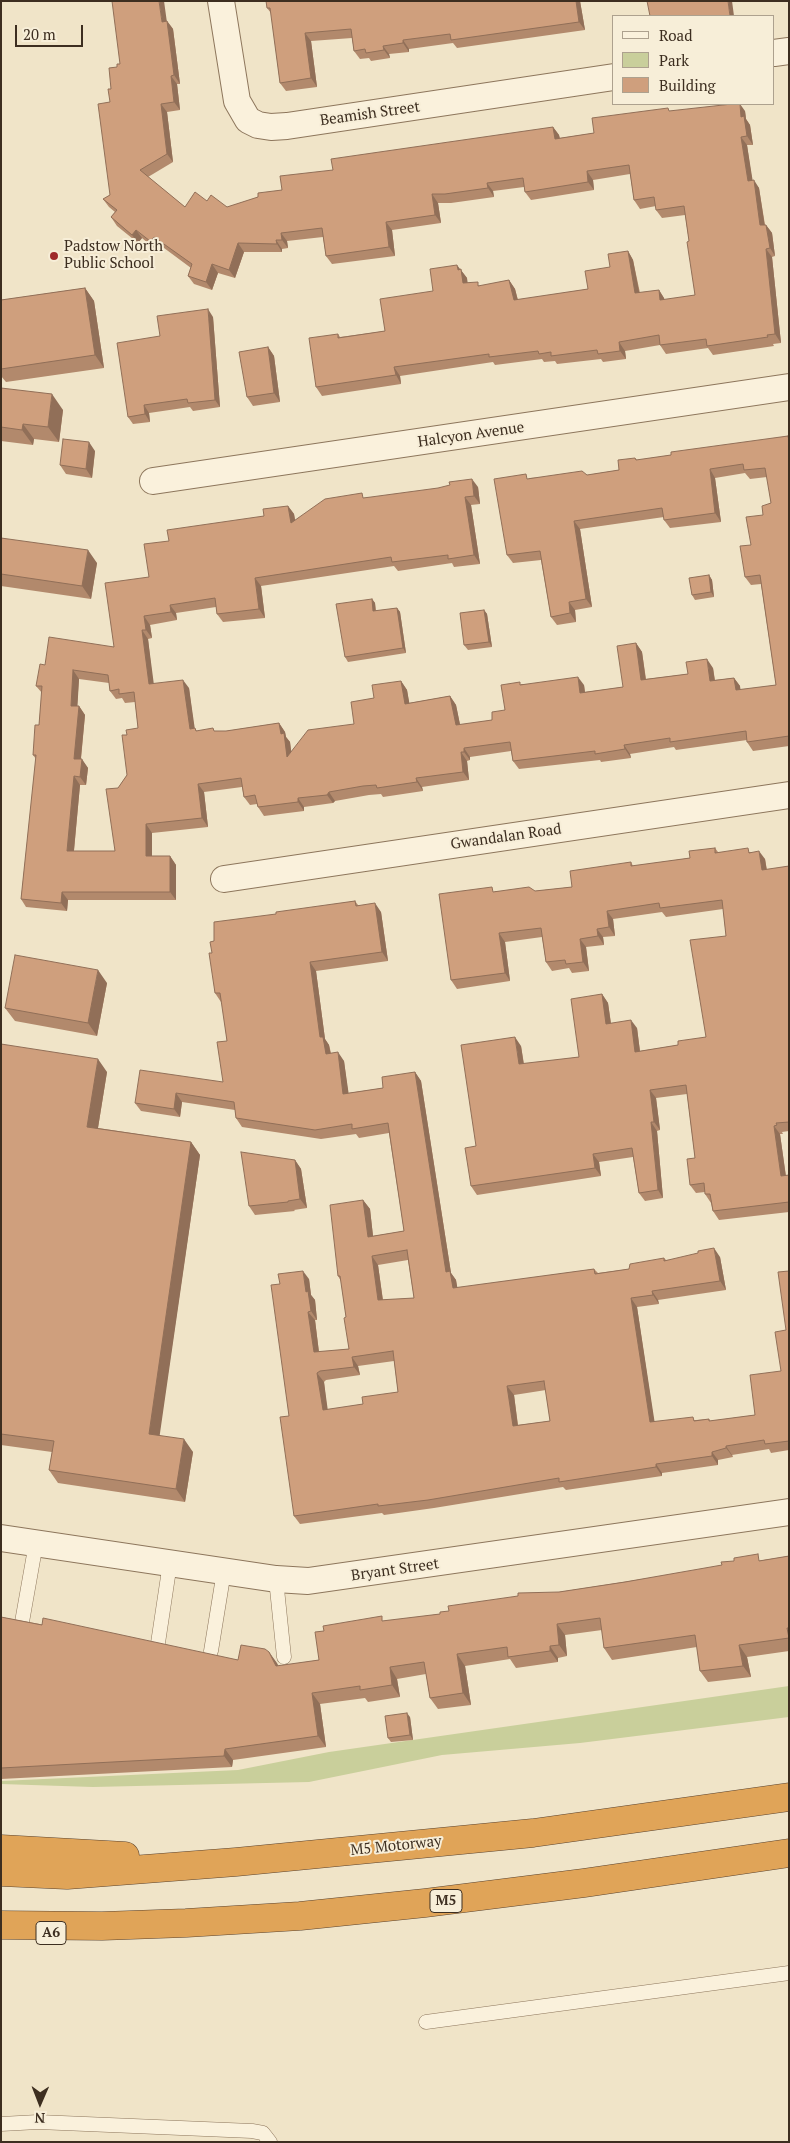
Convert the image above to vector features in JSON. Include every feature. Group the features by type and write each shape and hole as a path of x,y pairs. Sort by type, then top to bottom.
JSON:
{"highway":[{"name":"M5 Motorway","path":"1,1872 67,1875 236,1862 533,1833 789,1797"},
{"path":"1,1849 236,1862"},
{"name":"M5","path":"1,1926 102,1926 300,1916 425,1904 789,1853"},
{"name":"A6","path":"1,1941 102,1926"}],"street":[{"name":"Beamish Street","path":"221,1 237,101 248,120 258,125 270,127 286,126 612,77"},
{"path":"775,53 789,51"},
{"name":"Halcyon Avenue","path":"153,481 789,387"},
{"name":"Gwandalan Road","path":"224,879 789,795"},
{"name":"Bryant Street","path":"1,1538 295,1582 324,1580 789,1512"}],"lane":[{"path":"22,1622 36,1543"},
{"path":"158,1643 170,1563"},
{"path":"211,1651 224,1571"},
{"path":"276,1579 284,1657"},
{"path":"426,2022 789,1973"},
{"path":"1,2124 38,2122 252,2131 263,2134 270,2142"}],"green space":[{"path":"789,1686 789,1717 580,1743 442,1755 309,1782 93,1787 1,1784 1,1781 238,1770 329,1752"}],"building":[{"path":"112,1 159,1 162,22 167,21 174,75 171,76 174,102 161,104 167,154 140,170 185,207 195,192 207,201 211,195 227,207 258,197 258,193 282,190 280,176 333,170 331,159 553,127 555,139 594,133 592,118 668,108 669,111 740,105 741,117 744,116 747,136 741,137 748,181 754,180 760,225 766,225 770,248 766,249 775,334 767,335 768,337 707,346 706,339 660,345 659,335 619,342 620,351 598,354 597,350 551,356 551,352 539,354 538,351 489,357 489,354 394,367 396,375 316,387 309,338 338,334 338,338 385,331 380,299 433,291 430,269 457,265 458,270 461,269 463,283 478,282 478,286 509,280 514,300 588,289 585,271 610,267 608,254 628,251 635,293 659,290 660,300 695,295 684,206 656,210 654,197 634,200 629,165 587,171 588,182 525,192 523,178 487,183 488,188 432,194 435,215 386,222 389,247 326,256 322,228 281,233 282,240 276,240 277,244 238,243 229,270 212,264 206,282 188,276 192,264 154,237 150,241 136,230 132,235 111,217 117,210 103,199 110,195 98,104 110,102 108,89 111,89 109,68 117,67 117,64 120,64"},
{"path":"266,1 576,1 579,22 451,40 450,34 403,40 403,43 383,46 384,50 366,53 365,49 354,51 351,29 305,33 311,78 280,83 270,8 267,8"},
{"path":"647,1 728,1 730,15 650,15"},
{"path":"85,288 95,355 1,369 1,300"},
{"path":"208,309 215,400 188,403 187,399 144,405 145,414 128,417 117,343 160,336 157,316"},
{"path":"268,347 274,393 247,397 239,352"},
{"path":"1,388 52,394 48,427 23,424 22,430 1,427"},
{"path":"788,436 789,736 747,742 746,731 670,742 670,738 624,745 625,749 595,754 595,751 513,761 510,742 464,748 464,752 461,752 463,772 416,778 417,782 377,788 376,785 363,786 329,792 327,795 298,798 298,802 258,807 255,795 244,797 241,778 198,784 202,818 146,824 146,856 170,856 170,892 62,892 61,903 21,899 36,755 33,755 35,725 39,725 42,686 36,686 40,664 45,665 49,637 114,647 105,583 149,577 144,544 169,541 167,530 264,516 263,509 288,506 291,523 325,499 362,493 363,498 438,488 450,485 449,482 472,479 474,496 465,497 474,555 448,559 448,555 392,562 391,557 255,578 259,609 217,614 215,598 170,605 171,612 144,616 146,630 142,630 149,684 183,680 190,729 195,728 196,731 213,728 214,731 226,731 279,723 281,734 284,733 287,757 308,730 354,724 351,702 374,698 372,685 401,681 405,704 450,696 456,725 492,720 492,712 505,710 501,685 520,682 520,685 578,677 580,693 623,687 617,646 636,643 641,680 688,674 686,662 707,659 710,681 734,678 736,690 776,685 760,575 745,577 740,546 751,545 746,517 763,515 762,506 771,503 765,468 744,470 743,464 710,469 715,513 664,520 662,508 574,521 586,599 569,602 570,613 551,617 540,551 507,555 494,479 526,474 527,479 582,471 587,475 619,470 618,460 635,458 636,460 671,455 671,452","holes":["73,670 108,675 110,691 119,689 119,694 134,692 138,728 126,730 127,735 122,735 127,775 118,788 106,789 115,851 67,851 74,776 80,777 82,759 74,759 79,706 71,706"]},
{"path":"63,439 89,442 86,469 60,465"},
{"path":"1,538 88,550 82,586 1,574"},
{"path":"709,575 711,592 692,595 689,578"},
{"path":"372,599 373,611 397,608 403,648 345,657 336,604"},
{"path":"484,610 489,642 464,645 460,613"},
{"path":"715,848 715,853 748,848 749,853 759,851 762,870 789,866 789,1122 776,1123 777,1125 774,1126 781,1176 789,1175 789,1202 713,1211 710,1194 705,1194 704,1183 690,1185 687,1159 695,1158 686,1085 650,1090 654,1122 651,1122 658,1190 639,1193 632,1148 593,1154 595,1168 471,1186 465,1148 476,1146 461,1045 515,1037 519,1064 579,1057 571,999 602,994 606,1024 631,1020 635,1052 678,1045 678,1041 706,1037 690,940 726,936 722,900 660,908 659,903 607,911 609,927 597,929 598,936 580,939 583,962 566,964 565,960 546,962 541,928 499,933 505,973 451,980 439,894 492,887 493,892 529,887 535,891 572,887 570,871 631,862 631,866 690,858 689,851"},
{"path":"355,901 356,906 375,903 382,952 310,962 320,1037 323,1037 326,1054 338,1052 343,1094 383,1088 382,1077 415,1072 446,1272 450,1271 453,1288 594,1269 595,1274 629,1269 630,1264 664,1258 664,1261 714,1248 720,1281 652,1291 653,1295 631,1298 650,1422 693,1417 694,1421 709,1419 709,1421 755,1415 750,1375 781,1371 775,1332 786,1330 778,1272 789,1271 789,1441 765,1444 764,1440 726,1446 726,1448 712,1452 712,1456 559,1482 559,1478 428,1500 378,1506 378,1504 294,1516 280,1417 289,1416 271,1285 280,1284 278,1274 303,1271 311,1311 308,1312 314,1352 349,1349 330,1205 363,1200 368,1237 404,1231 388,1123 352,1129 352,1124 315,1130 236,1118 234,1102 176,1093 174,1109 135,1103 140,1070 223,1082 217,1042 227,1041 220,993 215,993 209,953 212,953 210,942 214,941 214,922 276,914 276,912","holes":["407,1250 414,1298 378,1300 372,1256","393,1351 398,1392 362,1397 363,1404 323,1410 317,1373 354,1367 352,1357","544,1381 550,1421 513,1426 507,1386"]},
{"path":"15,955 98,970 88,1023 5,1008"},
{"path":"1,1044 98,1059 87,1127 191,1142 149,1434 184,1439 176,1489 49,1470 54,1441 1,1434"},
{"path":"241,1152 295,1160 300,1199 249,1206"},
{"path":"758,1554 759,1561 789,1556 789,1628 787,1628 789,1638 739,1645 743,1666 700,1671 695,1635 604,1648 600,1618 557,1624 559,1645 550,1646 550,1651 508,1657 507,1647 457,1654 463,1693 430,1698 424,1662 390,1667 392,1685 360,1690 360,1686 312,1693 318,1736 225,1749 224,1756 1,1768 1,1617 42,1625 43,1618 238,1660 241,1645 265,1649 269,1652 276,1666 319,1660 315,1632 324,1631 323,1626 382,1616 382,1621 440,1614 440,1612 449,1611 448,1606 518,1596 518,1593 559,1592 625,1582 722,1565 721,1562 734,1561 734,1558"},
{"path":"407,1713 410,1735 388,1738 385,1716"}],"place":[{"name":"Padstow North Public School","path":"54,256"}]}
